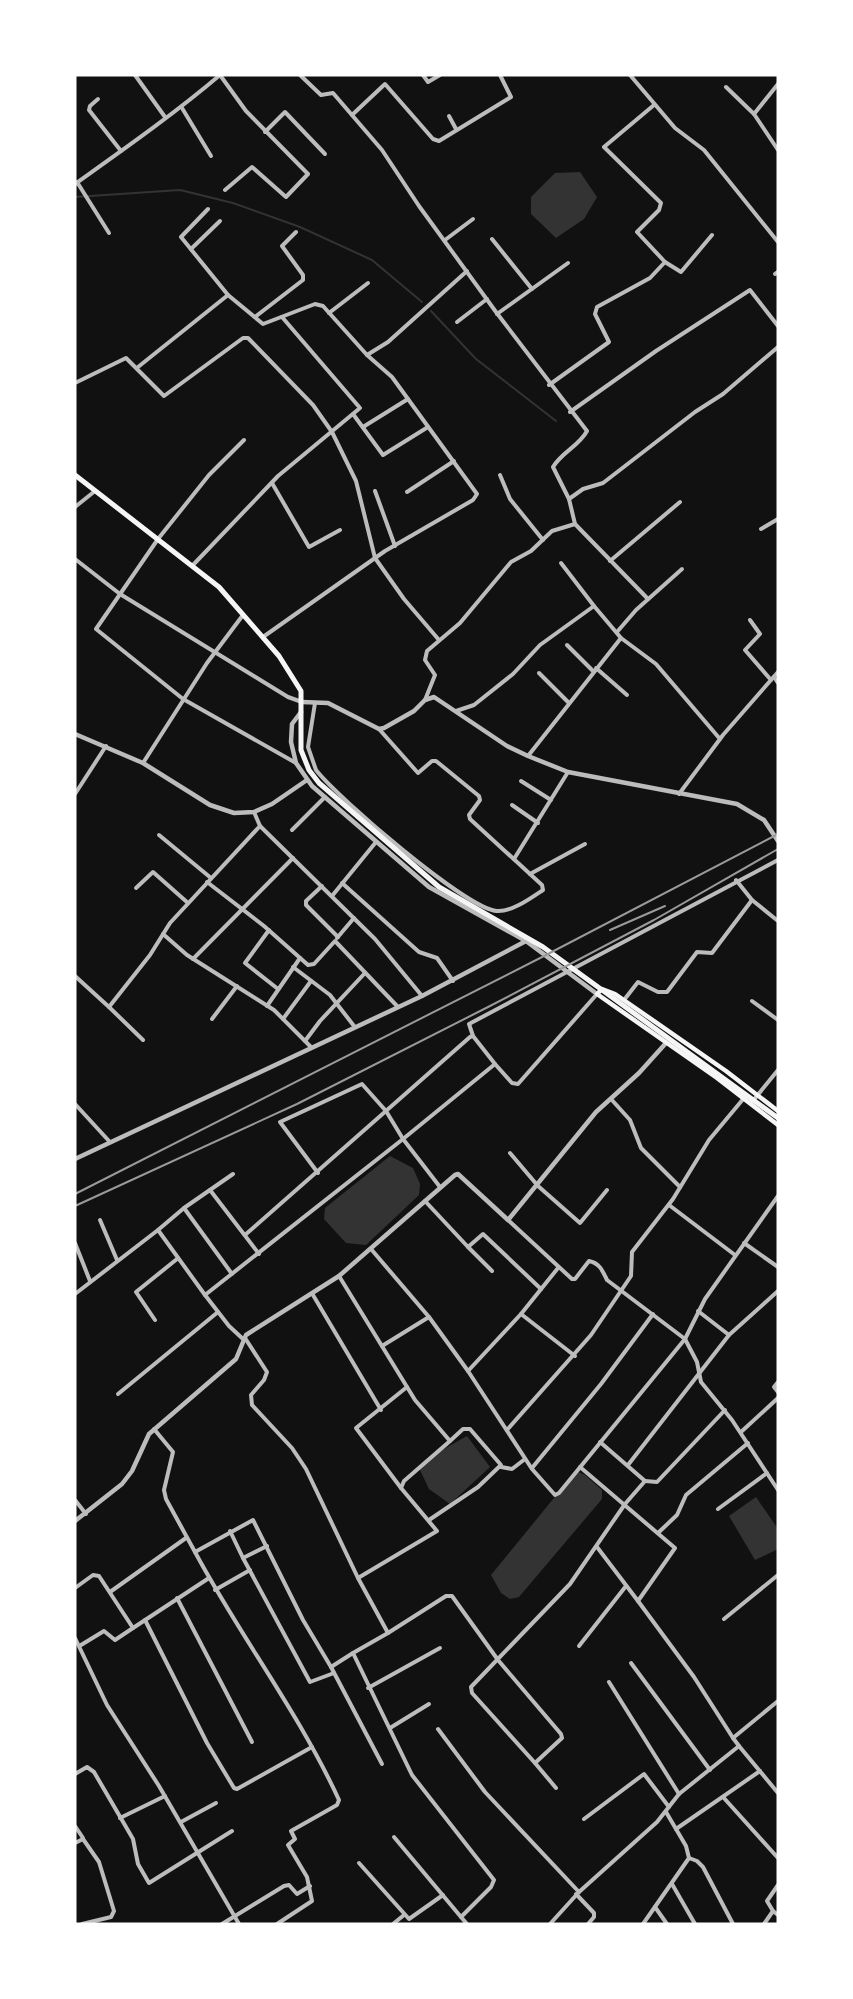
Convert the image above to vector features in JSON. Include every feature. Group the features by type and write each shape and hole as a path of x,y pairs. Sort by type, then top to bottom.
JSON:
{"main road":[{"path":"75,475 219,587 279,656 297,682 302,702 299,726 301,750 316,779 432,882 543,947 778,1118"},
{"path":"778,1111 615,994 604,989 597,994 751,1103 778,1125"}],"street":[{"path":"135,75 165,117"},
{"path":"109,233 76,183 165,117 182,108 220,75 265,132 308,174 286,197 252,167 225,190"},
{"path":"300,75 321,95 333,93 382,150 497,314 549,385 587,431 583,440 559,457 553,466 569,499 575,524 648,599"},
{"path":"423,75 428,82 440,75"},
{"path":"352,115 385,84 434,140 439,141 511,97 500,75"},
{"path":"630,75 675,128 704,150 778,242"},
{"path":"754,114 778,84"},
{"path":"726,87 754,114 778,150"},
{"path":"98,99 89,107 89,111 121,151"},
{"path":"654,105 604,147 661,203 662,208 638,232 665,262 681,272 712,235"},
{"path":"182,108 205,141 211,156"},
{"path":"265,132 285,112 325,154"},
{"path":"449,116 456,129"},
{"path":"208,209 181,235 228,295 263,324 315,304 323,306 367,355 392,377 475,489 476,497 375,558 262,638"},
{"path":"445,240 473,219"},
{"path":"191,249 220,221"},
{"path":"255,317 303,280 303,275 282,246 297,232"},
{"path":"492,239 532,289"},
{"path":"549,385 609,342 595,314 597,307 650,278 661,269 665,262"},
{"path":"497,314 568,263"},
{"path":"367,355 388,342 467,271"},
{"path":"329,313 368,283"},
{"path":"570,412 656,351 750,290 778,326"},
{"path":"138,367 228,295"},
{"path":"457,322 487,299"},
{"path":"193,565 272,483 360,408 282,317"},
{"path":"75,383 126,358 138,367 164,396 246,337 313,405 332,432 356,481 375,558 404,599 439,640"},
{"path":"569,499 583,489 603,483 695,412 723,394 778,347"},
{"path":"363,427 408,399"},
{"path":"353,414 383,455 428,427"},
{"path":"243,440 209,475 158,539 97,625 98,633 183,699 296,763"},
{"path":"407,492 454,461"},
{"path":"500,476 510,499 543,540"},
{"path":"272,483 309,547 340,530"},
{"path":"75,507 95,491"},
{"path":"375,491 395,546"},
{"path":"610,561 680,502"},
{"path":"761,529 778,519"},
{"path":"379,729 414,711 425,700 435,675 424,656 460,623 512,562 552,531 575,524"},
{"path":"75,559 120,594 288,697 302,702 328,703 344,709 379,729 418,772 432,761 436,761 479,796 480,800 469,817 530,874 543,887 543,890 512,908 497,911 480,905 427,870 316,770 308,747 315,703"},
{"path":"561,563 621,638 656,664 720,739"},
{"path":"616,632 682,569"},
{"path":"456,711 474,705 513,674 540,645 594,606"},
{"path":"143,762 183,699 243,615"},
{"path":"750,620 760,632 745,650 778,683"},
{"path":"528,756 621,638"},
{"path":"567,645 627,695"},
{"path":"679,794 720,739 778,672"},
{"path":"539,673 568,703"},
{"path":"425,700 434,697 507,746 568,772 737,804 764,820 778,841"},
{"path":"301,712 292,724 291,734 296,763 307,780 436,892 526,941 568,971 597,994 519,1084 514,1084 473,1036 469,1024 568,971 736,880 778,860"},
{"path":"75,734 143,762 210,805 234,813 254,812 272,804 307,780"},
{"path":"75,794 106,746"},
{"path":"514,859 568,772"},
{"path":"521,781 551,800"},
{"path":"292,831 325,797"},
{"path":"512,805 538,823"},
{"path":"254,812 261,826 375,939 422,996"},
{"path":"109,1007 189,903 261,826"},
{"path":"159,835 211,878"},
{"path":"332,896 376,842"},
{"path":"530,874 585,844"},
{"path":"193,959 293,858"},
{"path":"136,888 153,872 189,903"},
{"path":"736,880 752,900 778,921"},
{"path":"207,882 312,966 354,918"},
{"path":"342,883 419,952 437,958 453,981"},
{"path":"322,886 306,901 306,905 397,1006"},
{"path":"624,1000 638,982 658,992 667,992 697,952 712,953 752,900"},
{"path":"269,930 245,963 278,989"},
{"path":"163,934 193,959 267,1006 310,1046"},
{"path":"75,1159 310,1046 422,996 526,941"},
{"path":"267,1006 300,958"},
{"path":"293,968 337,1002 354,1026"},
{"path":"305,1041 337,1002 365,973"},
{"path":"75,975 143,1040"},
{"path":"283,1019 311,981"},
{"path":"212,1019 237,986"},
{"path":"752,1001 778,1020"},
{"path":"245,1235 473,1036"},
{"path":"508,1220 538,1186 585,1124 652,1060 666,1043"},
{"path":"205,1295 495,1064"},
{"path":"751,1103 778,1070"},
{"path":"318,1173 280,1124 282,1120 322,1104 360,1084 386,1111 403,1139 440,1187"},
{"path":"507,1430 575,1356 632,1274 632,1252 669,1205 709,1140 744,1098"},
{"path":"610,1099 630,1120 641,1148 680,1187"},
{"path":"75,1104 109,1141"},
{"path":"510,1154 538,1186 580,1223 607,1190"},
{"path":"75,1294 184,1208 233,1174"},
{"path":"75,1521 115,1491 128,1477 154,1429 229,1365 240,1352 244,1339 339,1276 440,1187 458,1174 558,1268 574,1279 591,1261 604,1271 607,1280 685,1340 697,1362 703,1386 741,1432 778,1490"},
{"path":"210,1190 259,1254"},
{"path":"370,1249 429,1317 468,1371 525,1459 555,1495 685,1340 698,1311 778,1196"},
{"path":"425,1201 492,1271"},
{"path":"669,1205 735,1255"},
{"path":"184,1208 232,1274"},
{"path":"100,1220 117,1260"},
{"path":"158,1230 177,1259 218,1312 244,1339 267,1372 264,1380 251,1395 252,1405 292,1448 306,1469 358,1578 388,1634"},
{"path":"468,1247 483,1234 541,1289"},
{"path":"75,1243 90,1281"},
{"path":"744,1243 778,1268"},
{"path":"155,1320 136,1292 177,1259"},
{"path":"468,1371 521,1314 558,1268"},
{"path":"339,1276 407,1387 450,1441"},
{"path":"628,1465 729,1335 778,1291"},
{"path":"313,1295 381,1410"},
{"path":"698,1311 729,1335"},
{"path":"118,1394 218,1312"},
{"path":"521,1314 575,1356"},
{"path":"532,1468 601,1384 653,1314"},
{"path":"382,1346 429,1317"},
{"path":"778,1382 774,1386 778,1392"},
{"path":"358,1578 436,1532 356,1428 407,1387"},
{"path":"741,1432 778,1398"},
{"path":"600,1442 645,1481 657,1482 725,1410"},
{"path":"154,1429 173,1452 164,1490 166,1499 215,1590 312,1747 339,1802 291,1831 294,1839 288,1845 310,1886 312,1902 277,1924"},
{"path":"401,1488 404,1481 463,1429 470,1429 501,1467 512,1469 525,1459"},
{"path":"659,1532 677,1515 686,1495 748,1443"},
{"path":"429,1520 478,1487 501,1467"},
{"path":"580,1467 675,1548 638,1601"},
{"path":"718,1509 767,1473"},
{"path":"556,1788 471,1690 474,1684 570,1584 625,1504 645,1481"},
{"path":"75,1500 86,1514"},
{"path":"195,1552 254,1520 303,1620 331,1667 382,1764"},
{"path":"230,1531 308,1680 314,1683 334,1673"},
{"path":"110,1592 186,1538"},
{"path":"243,1557 267,1546"},
{"path":"597,1547 694,1677 733,1738 778,1793"},
{"path":"215,1590 250,1570"},
{"path":"75,1588 95,1574 110,1592 133,1628"},
{"path":"724,1619 778,1575"},
{"path":"81,1645 105,1631 115,1640 209,1578"},
{"path":"579,1646 626,1586"},
{"path":"331,1667 450,1595 498,1660 562,1736 536,1763"},
{"path":"177,1598 252,1742"},
{"path":"145,1620 207,1743 234,1788 312,1747"},
{"path":"75,1638 81,1645 107,1705 181,1822 239,1924"},
{"path":"368,1688 440,1648"},
{"path":"353,1653 412,1775 494,1880 491,1887 461,1917"},
{"path":"631,1663 710,1770"},
{"path":"609,1682 679,1794"},
{"path":"733,1738 778,1701"},
{"path":"390,1728 429,1704"},
{"path":"438,1729 485,1792 594,1913 594,1917 588,1924"},
{"path":"550,1924 577,1893 668,1810 679,1794 739,1746"},
{"path":"75,1774 83,1768 91,1768 133,1839 138,1864 149,1883 232,1832"},
{"path":"676,1829 760,1771"},
{"path":"584,1819 644,1774 668,1810 686,1846 689,1858 643,1924"},
{"path":"120,1818 165,1796"},
{"path":"723,1797 778,1858"},
{"path":"181,1822 216,1803"},
{"path":"75,1826 99,1862 114,1911 111,1917 82,1924"},
{"path":"394,1837 467,1924"},
{"path":"75,1843 81,1838 84,1840"},
{"path":"689,1858 697,1861 703,1867 733,1924"},
{"path":"359,1863 409,1919 414,1918 443,1895"},
{"path":"672,1884 695,1924"},
{"path":"222,1924 284,1886 289,1885 297,1894 310,1886"},
{"path":"778,1885 767,1901 778,1915"},
{"path":"655,1907 667,1924"},
{"path":"764,1924 773,1911"},
{"path":"393,1924 404,1915"}],"shaded area":[{"path":"580,172 597,197 584,219 556,238 531,214 531,197 555,173"},
{"path":"390,1156 413,1168 420,1184 419,1195 366,1245 346,1243 324,1219 325,1208"},
{"path":"467,1436 490,1467 450,1504 429,1489 419,1468 426,1459"},
{"path":"576,1471 585,1475 602,1490 602,1499 519,1597 510,1599 501,1593 491,1575"},
{"path":"756,1497 778,1529 778,1549 755,1560 729,1516"}],"waterway":[{"path":"75,197 180,190 233,203 300,227 372,260 422,302"},
{"path":"431,311 476,359 556,421"}],"railway":[{"path":"75,1194 546,955 778,834"},
{"path":"75,1206 297,1104 490,1006 654,920 778,849"},
{"path":"610,930 665,906"}]}
